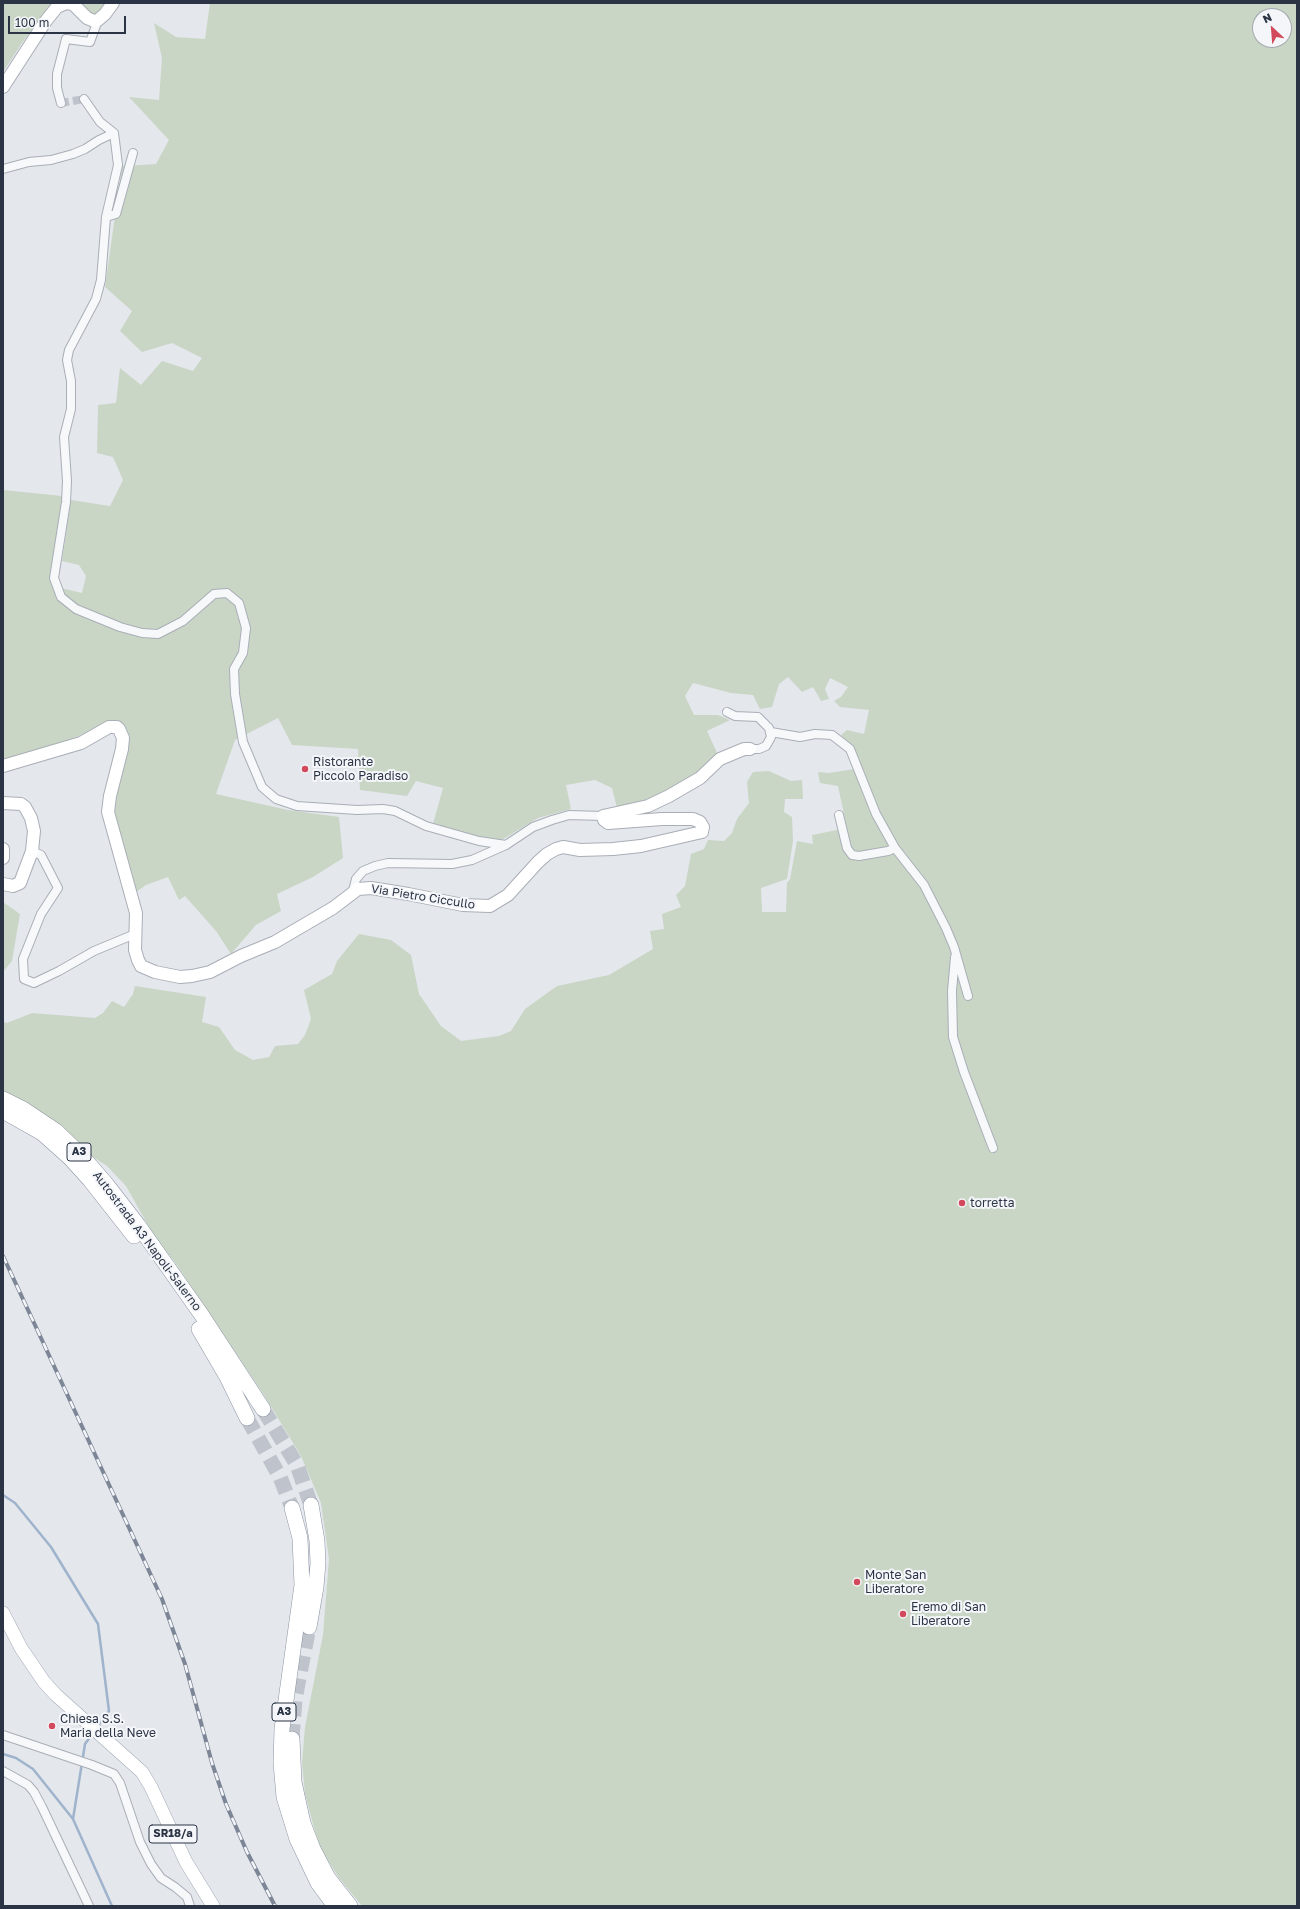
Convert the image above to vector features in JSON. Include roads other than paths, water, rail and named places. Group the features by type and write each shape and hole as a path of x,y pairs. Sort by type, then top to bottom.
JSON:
{"highway":[{"name":"Autostrada A3 Napoli-Salerno","path":"3,1099 42,1121 70,1143 107,1185 216,1347 263,1409"},
{"name":"Autostrada A3 Napoli-Salerno","path":"3,1111 42,1134 70,1158 134,1227"},
{"name":"Autostrada A3 Napoli-Salerno","path":"216,1347 247,1418"},
{"path":"310,1627 318,1563 317,1541 311,1505"},
{"name":"A3","path":"292,1508 300,1538 302,1586 282,1729 281,1763 284,1797 297,1839 318,1883 334,1906"},
{"name":"A3","path":"292,1739 296,1796 307,1836 328,1878 350,1906"}],"main road":[{"name":"SR18/a","path":"3,1613 25,1654 41,1678 56,1695 142,1772 151,1787 183,1856 213,1906"}],"street":[{"path":"3,87 41,28 57,7 66,3 73,4 89,19 98,20"},
{"path":"61,103 57,88 57,74 66,39 90,42 98,20 105,14 113,3"},
{"path":"84,99 100,122 114,133 118,166 106,217 101,280 96,299 69,350 67,360 67,367 71,381 71,409 64,437 67,481 66,502 54,578 62,597 76,609 120,627 142,633 158,634 183,621 214,594 227,593 239,603 246,628 244,653 234,669 235,694 243,742 262,787 276,799 297,806 395,811 426,826 479,841 506,845"},
{"path":"3,169 29,162 51,160 73,154 114,133"},
{"path":"106,217 116,214 132,153"},
{"path":"353,891 356,879 363,872 375,866 388,863 452,864 472,860 506,845 533,827 552,820 569,815 603,816 636,809 662,799 690,785 720,759 744,749 763,748 770,742 771,732 765,722 758,717 735,716 727,712"},
{"name":"Via Pietro Ciccullo","path":"3,766 81,743 109,727 117,727 119,729 123,738 122,749 110,796 108,812 136,913 136,955 141,966 155,972 180,977 202,975 241,956 275,942 333,908 353,891 358,889 371,888 463,905 490,906 508,895 538,862 547,854 556,849 563,847 580,850 613,850 641,846 702,832 703,827 700,822 693,819 662,819 608,824 604,820 603,816"},
{"path":"771,732 800,737 815,734 832,735 850,749 876,814 895,848 924,885 946,928 956,954 968,996"},
{"path":"3,803 21,804 25,807 31,818 34,831 32,850 20,883 13,886 3,884"},
{"path":"839,815 847,848 852,855 859,856 888,851 895,848"},
{"path":"3,849 3,858"},
{"path":"32,850 41,855 58,888 41,914 23,959 24,979 34,983 94,951 135,934"},
{"path":"956,954 952,991 953,1036 967,1079 993,1148"},
{"path":"3,1730 7,1736 88,1763 114,1774 120,1783 140,1842 151,1864 162,1878 187,1897 190,1906"},
{"path":"3,1771 28,1785 34,1792 89,1906"}],"waterway":[{"path":"3,1495 15,1503 51,1547 98,1624 109,1711 97,1727"},
{"path":"73,1819 85,1744 93,1733"},
{"path":"3,1754 16,1758 33,1769 73,1819 112,1906"}],"tunnel":[{"path":"61,103 84,99"},
{"path":"263,1409 297,1465 311,1505"},
{"path":"247,1418 280,1477 292,1508"},
{"path":"292,1739 295,1699 309,1627"}],"railway":[{"path":"3,1256 162,1599 185,1664 212,1763 226,1804 247,1852 275,1906"}],"place":[{"name":"Ristorante Piccolo Paradiso","path":"305,769"},
{"name":"torretta","path":"962,1203"},
{"name":"Monte San Liberatore","path":"857,1582"},
{"name":"Eremo di San Liberatore","path":"903,1614"},
{"name":"Chiesa S.S. Maria della Neve","path":"52,1726"}]}
